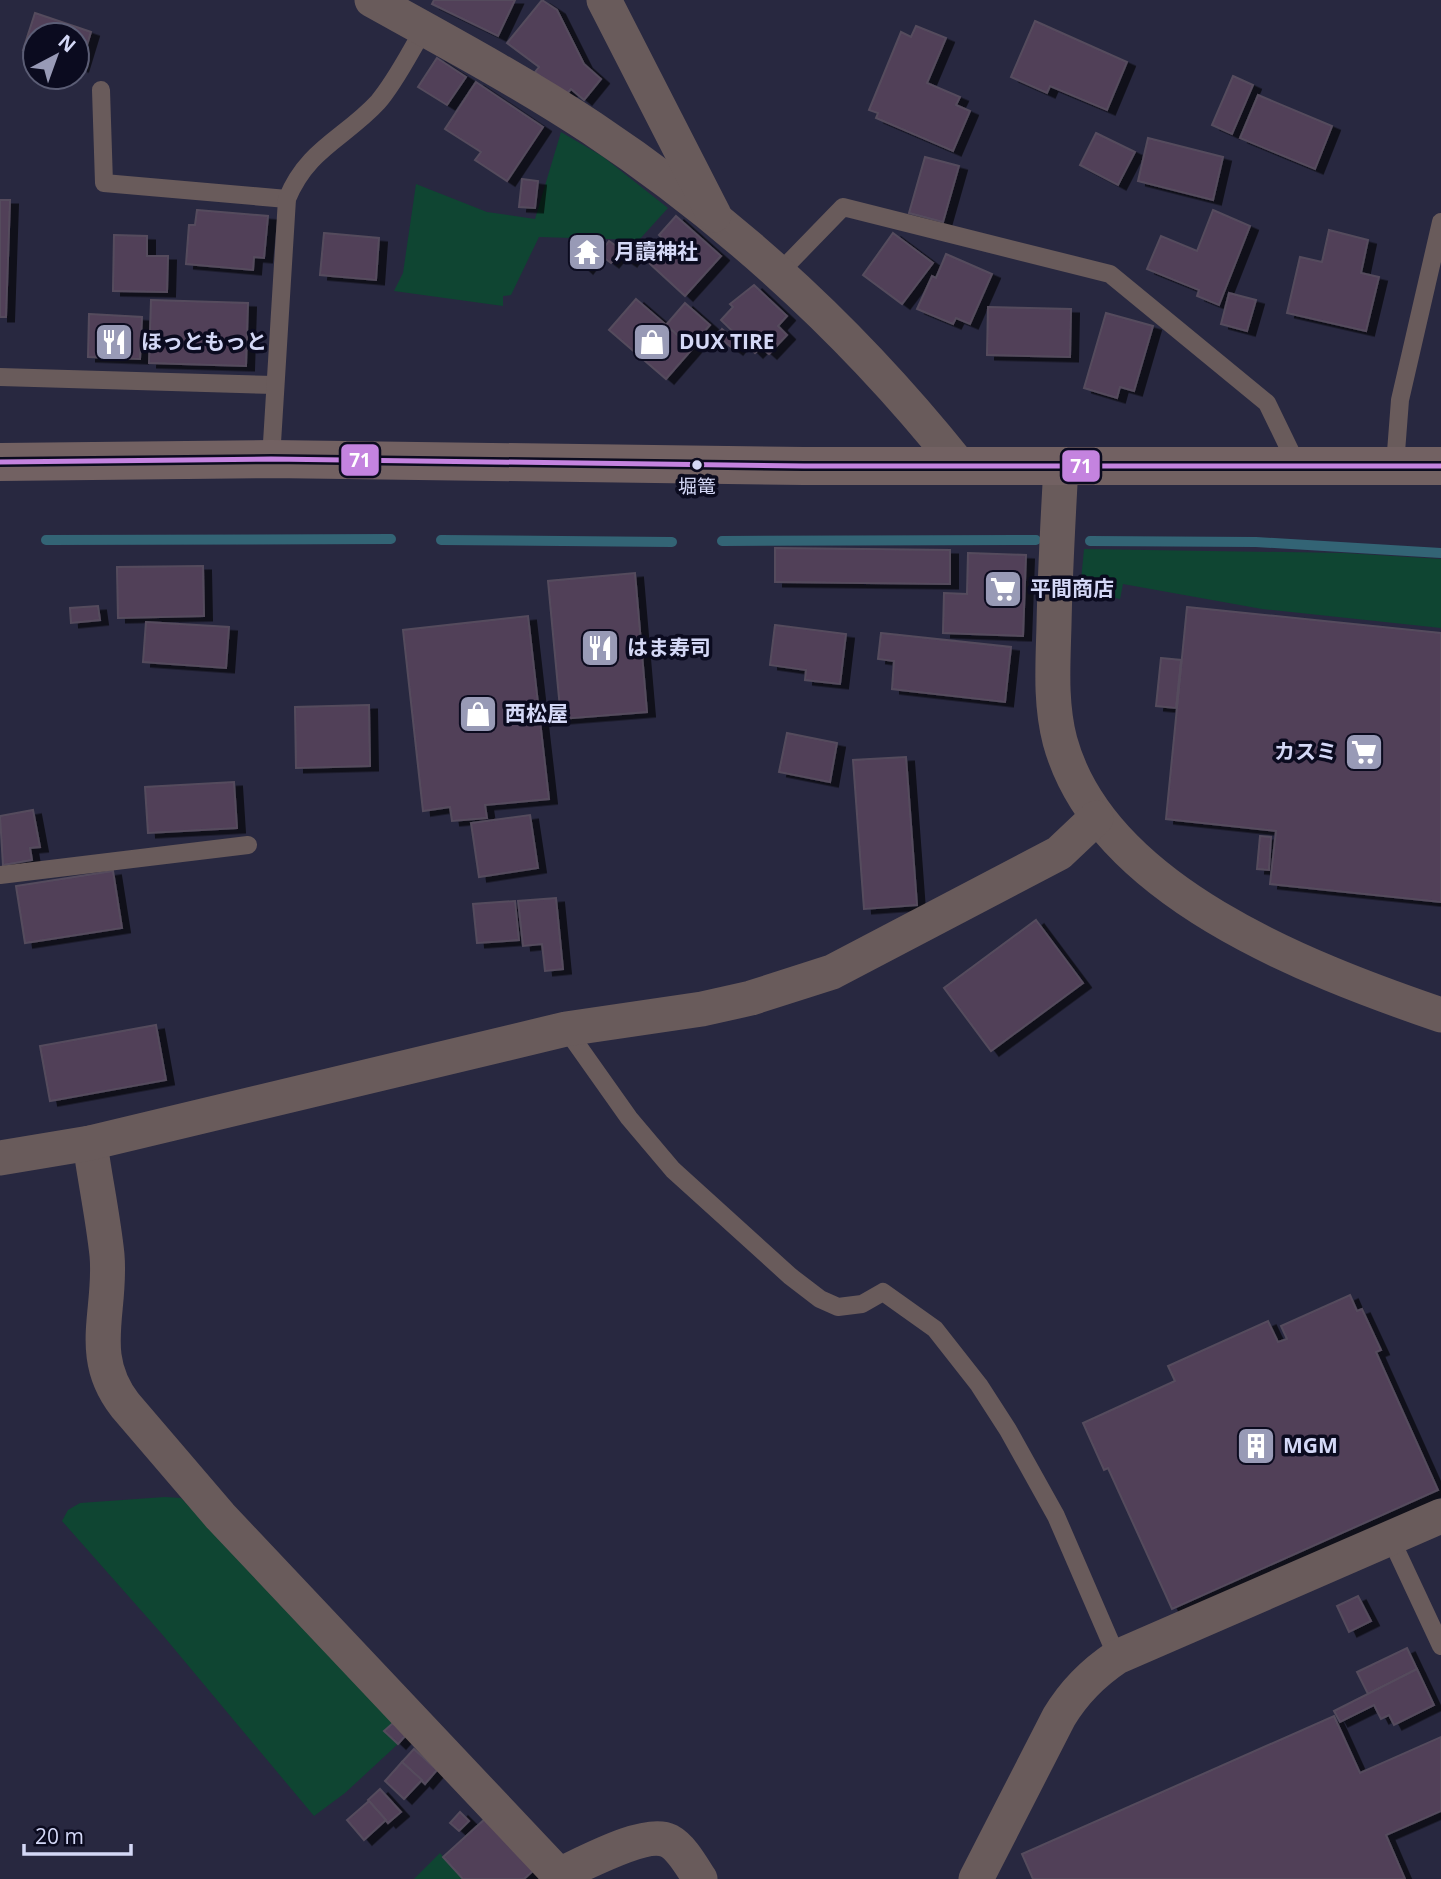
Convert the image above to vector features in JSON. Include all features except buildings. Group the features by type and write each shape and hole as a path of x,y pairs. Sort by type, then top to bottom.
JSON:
{"highway":[{"path":"0,462 271,459 804,466 1441,466"}],"street":[{"path":"372,0 593,129 716,218 889,383 958,464"},
{"path":"604,0 716,218"},
{"path":"1061,466 1051,689 1059,739 1069,770 1096,818 1149,870 1183,897 1240,929 1366,989 1441,1015"},
{"path":"0,1158 90,1143 566,1029 702,1009 751,998 832,972 1059,853 1096,818"},
{"path":"90,1143 107,1257 102,1341 104,1370 112,1389 220,1516 560,1877 638,1841 653,1838 668,1840 684,1854 700,1879"},
{"path":"976,1879 1071,1696 1117,1657 1441,1516"}],"lane":[{"path":"271,459 287,199 305,165 378,102 424,29"},
{"path":"101,90 104,183 287,199"},
{"path":"778,275 843,207 1110,274 1267,403 1297,465"},
{"path":"1395,466 1400,400 1441,222"},
{"path":"0,377 275,385"},
{"path":"0,875 248,845"},
{"path":"566,1029 629,1118 673,1170 790,1276 820,1299 838,1307 862,1304 883,1292 935,1329 979,1385 1016,1443 1056,1516 1117,1657"},
{"path":"1390,1538 1441,1646"}],"green space":[{"path":"561,132 602,156 668,208 639,240 539,237 511,295 503,296 503,306 394,291 403,273 416,184 487,212 535,219"},
{"path":"1084,549 1344,553 1441,559 1441,628 1262,609 1123,584 1120,599 1080,591"},
{"path":"181,1498 396,1720 385,1731 398,1744 345,1793 314,1816 161,1633 62,1521 68,1510 80,1503"},
{"path":"440,1853 463,1879 414,1879"}],"waterway":[{"path":"46,540 391,539"},
{"path":"441,540 672,542"},
{"path":"722,541 1036,540"},
{"path":"1090,541 1256,542 1441,553"}],"transit line":[{"name":"71","path":"0,462 271,459 804,466 1441,466"}],"place":[{"name":"月讀神社","path":"587,252"},
{"name":"ほっともっと","path":"114,342"},
{"name":"DUX TIRE","path":"652,342"},
{"name":"堀篭","path":"697,465"},
{"name":"平間商店","path":"1003,589"},
{"name":"はま寿司","path":"600,648"},
{"name":"西松屋","path":"478,714"},
{"name":"カスミ","path":"1364,752"},
{"name":"MGM","path":"1256,1446"}]}
